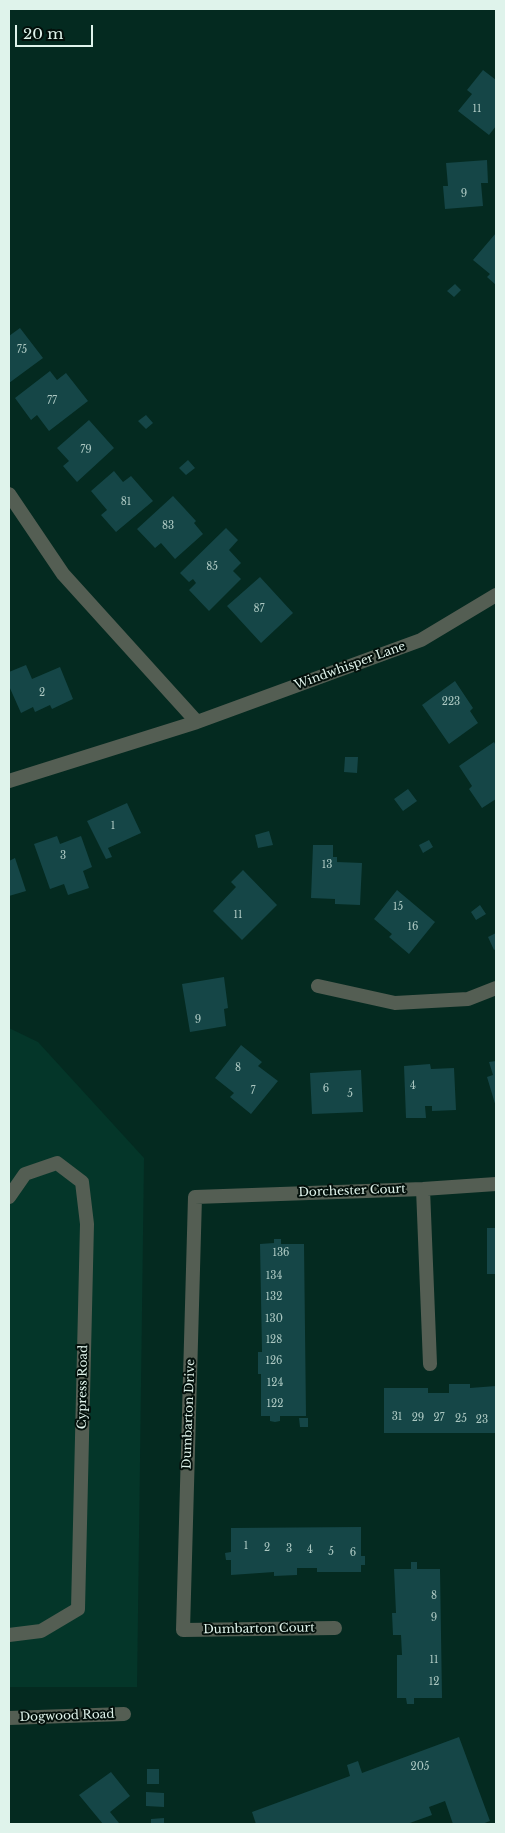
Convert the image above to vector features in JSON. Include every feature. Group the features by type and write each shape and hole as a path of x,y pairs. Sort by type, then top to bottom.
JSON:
{"street":[{"path":"9,494 63,574 196,722"},
{"name":"Windwhisper Lane","path":"9,781 196,722 421,640 494,601"},
{"path":"318,986 394,1003 468,1000 496,988"},
{"name":"Cypress Road","path":"9,1197 25,1174 57,1163 82,1182 86,1224 78,1609 41,1630 9,1635"},
{"path":"423,1189 496,1184"},
{"name":"Dorchester Court","path":"195,1197 423,1189 430,1364"},
{"name":"Dumbarton Drive","path":"183,1630 195,1197"},
{"name":"Dumbarton Court","path":"183,1630 334,1628"},
{"name":"Dogwood Road","path":"9,1718 124,1714"}],"shaded area":[{"path":"9,1028 38,1042 144,1158 137,1687 9,1687"}],"building":[{"path":"483,70 496,80 496,126 489,135 458,111 472,94 467,90"},
{"path":"487,160 488,183 481,183 483,206 445,209 443,186 448,186 446,163"},
{"path":"496,233 496,285 487,277 490,274 473,260"},
{"path":"455,284 461,290 454,297 447,291"},
{"path":"20,328 43,358 9,383 9,336"},
{"path":"50,371 57,380 66,373 88,401 49,431 37,415 31,420 15,398"},
{"path":"146,415 153,423 146,429 138,421"},
{"path":"89,420 114,448 77,482 63,466 69,461 57,448"},
{"path":"188,460 195,468 186,475 179,468"},
{"path":"114,471 123,482 131,476 153,501 116,532 101,515 107,510 91,491"},
{"path":"173,496 196,521 194,523 203,534 175,559 161,543 155,548 137,529"},
{"path":"226,528 238,540 229,550 241,563 233,571 241,579 209,611 189,590 196,583 193,579 189,582 180,573"},
{"path":"260,577 293,613 261,643 227,606"},
{"path":"26,665 32,679 60,667 73,699 52,709 50,705 35,712 33,707 21,713 9,686 9,672"},
{"path":"455,681 473,708 470,711 478,723 449,744 422,705"},
{"path":"494,742 496,746 496,799 482,808 469,789 472,786 459,766"},
{"path":"345,757 358,757 357,773 344,772"},
{"path":"408,789 417,801 403,811 394,799"},
{"path":"127,803 141,833 108,848 112,857 106,859 87,821"},
{"path":"269,831 273,845 258,848 255,835"},
{"path":"57,836 60,844 81,836 92,867 83,871 89,888 68,895 64,884 50,889 34,844"},
{"path":"429,840 433,847 423,853 419,845"},
{"path":"313,845 333,845 333,857 337,857 337,862 362,863 360,905 335,904 335,899 311,898"},
{"path":"15,858 26,891 9,896 9,861"},
{"path":"243,870 277,905 242,940 213,911 236,887 231,882"},
{"path":"397,890 435,922 409,954 389,937 392,934 374,919"},
{"path":"480,905 486,914 476,920 471,912"},
{"path":"496,933 496,949 494,950 488,937"},
{"path":"224,977 228,1008 224,1009 226,1026 190,1032 182,984"},
{"path":"241,1045 262,1062 258,1066 278,1081 251,1114 230,1097 234,1093 215,1078"},
{"path":"496,1061 496,1107 487,1077 493,1075 489,1062"},
{"path":"430,1064 431,1069 454,1068 456,1110 432,1111 432,1106 425,1106 426,1118 406,1118 404,1066"},
{"path":"361,1070 363,1112 312,1114 310,1073"},
{"path":"487,1228 496,1228 496,1274 487,1274"},
{"path":"274,1239 281,1239 281,1244 304,1244 306,1416 280,1416 280,1421 275,1422 270,1421 270,1416 261,1416 261,1374 258,1374 258,1352 262,1352 260,1244 274,1243"},
{"path":"449,1384 470,1384 470,1388 496,1386 496,1433 384,1433 384,1388 428,1388 428,1393 449,1393"},
{"path":"299,1418 308,1418 308,1427 300,1427"},
{"path":"361,1527 361,1556 365,1556 365,1565 361,1565 361,1572 317,1572 317,1568 297,1568 297,1575 274,1576 274,1572 231,1575 231,1560 226,1560 225,1553 231,1552 231,1528"},
{"path":"411,1562 417,1562 417,1569 440,1569 442,1698 414,1698 414,1704 407,1704 406,1698 397,1698 397,1655 402,1655 401,1635 393,1635 392,1613 396,1613 394,1569 411,1569"},
{"path":"459,1737 490,1821 482,1824 453,1824 445,1801 429,1807 432,1815 407,1824 256,1824 252,1812 350,1776 347,1765 358,1761 362,1773"},
{"path":"147,1769 159,1769 159,1784 147,1784"},
{"path":"111,1772 130,1796 110,1812 119,1823 103,1824 79,1795"},
{"path":"146,1792 164,1793 164,1807 146,1806"},
{"path":"164,1818 164,1824 151,1824 151,1819"}]}
